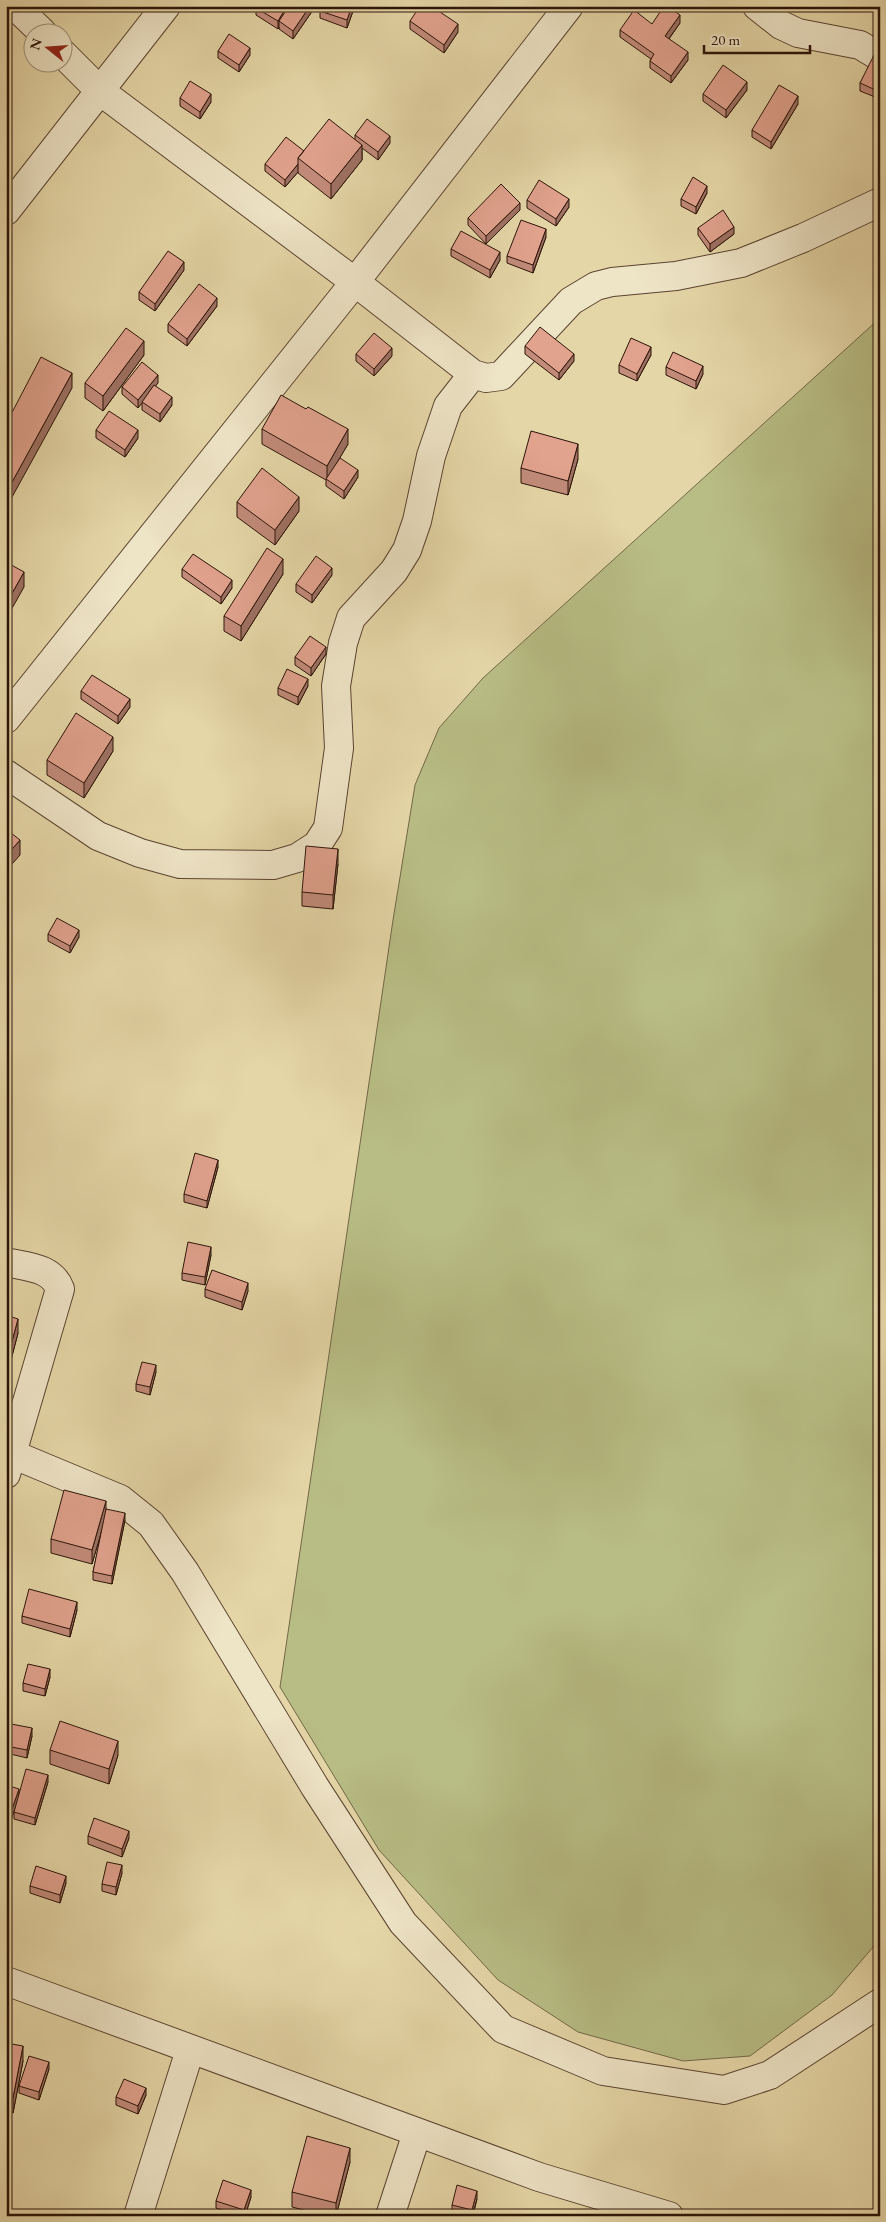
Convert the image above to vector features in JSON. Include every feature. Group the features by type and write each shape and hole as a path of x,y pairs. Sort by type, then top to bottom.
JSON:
{"street":[{"path":"15,6 32,22"},
{"path":"6,211 166,6"},
{"path":"6,719 355,282 569,6"},
{"path":"757,6 781,25 798,34 860,45 880,57"},
{"path":"72,64 100,91 355,282 473,374 486,378 501,376 570,300 596,286 612,282 676,276 741,263 804,238 880,202"},
{"path":"6,774 98,836 140,853 180,864 272,865 297,858 317,845 328,828 339,748 336,686 343,643 351,618 394,571 407,550 417,522 431,456 448,406 473,374"},
{"path":"6,1262 50,1273 57,1280 60,1289 9,1464 120,1499 151,1524 185,1572 310,1779 403,1923 504,2029 603,2071 724,2090 770,2075 880,2003"},
{"path":"6,1982 539,2177 654,2213"},
{"path":"138,2216 190,2050"},
{"path":"390,2216 417,2133"}],"green space":[{"path":"880,318 880,1939 832,1995 750,2056 683,2061 578,2032 498,1980 379,1850 280,1687 393,920 415,785 439,728 483,678"}],"building":[{"path":"256,6 287,6 278,21 256,8"},
{"path":"289,6 310,6 293,31 279,21"},
{"path":"322,6 352,6 347,20 320,11"},
{"path":"420,6 431,6 458,24 444,45 410,21"},
{"path":"664,6 680,15 665,36 688,52 671,76 650,61 654,54 620,30 634,10 652,24"},
{"path":"229,34 250,48 239,65 218,51"},
{"path":"876,51 880,52 880,92 860,83"},
{"path":"723,65 747,82 726,110 703,94"},
{"path":"190,81 211,94 200,112 180,98"},
{"path":"779,85 798,96 771,142 752,130"},
{"path":"329,119 362,145 331,184 298,158"},
{"path":"367,119 390,136 378,152 355,135"},
{"path":"286,137 304,151 298,158 298,164 285,180 265,164"},
{"path":"693,177 707,186 696,207 681,199"},
{"path":"539,180 569,199 556,219 527,200"},
{"path":"501,184 520,203 486,236 468,218"},
{"path":"723,210 734,227 710,244 698,228"},
{"path":"521,220 546,229 533,265 507,256"},
{"path":"461,231 500,252 490,270 451,249"},
{"path":"168,251 184,262 155,304 139,292"},
{"path":"199,284 217,298 187,339 168,324"},
{"path":"540,327 574,354 559,373 525,346"},
{"path":"126,328 144,341 103,396 85,383"},
{"path":"374,333 392,348 374,369 356,354"},
{"path":"631,338 651,347 637,374 619,365"},
{"path":"673,352 703,366 696,381 666,367"},
{"path":"41,357 72,373 6,493 6,424"},
{"path":"142,362 158,375 138,400 122,387"},
{"path":"154,385 172,397 160,414 142,402"},
{"path":"281,395 306,409 308,407 348,429 327,466 262,429"},
{"path":"109,411 138,430 125,450 96,430"},
{"path":"531,431 578,444 568,481 521,468"},
{"path":"340,458 358,470 344,491 326,479"},
{"path":"262,468 299,497 275,530 237,502"},
{"path":"267,548 283,559 241,626 224,616"},
{"path":"193,554 232,580 221,597 182,569"},
{"path":"316,556 332,568 312,595 296,584"},
{"path":"6,562 24,572 6,604"},
{"path":"310,636 326,647 311,668 295,657"},
{"path":"287,669 308,679 298,697 278,688"},
{"path":"92,675 130,699 118,716 81,691"},
{"path":"76,713 113,737 84,783 47,760"},
{"path":"6,829 20,840 6,856"},
{"path":"306,846 338,849 333,895 302,892"},
{"path":"57,918 79,930 70,946 48,934"},
{"path":"195,1153 218,1160 207,1201 184,1194"},
{"path":"188,1242 211,1247 205,1277 182,1273"},
{"path":"212,1270 248,1283 242,1302 205,1289"},
{"path":"6,1315 18,1319 11,1345 6,1344"},
{"path":"142,1362 156,1365 150,1387 136,1384"},
{"path":"64,1490 106,1501 92,1550 51,1539"},
{"path":"106,1509 125,1513 112,1576 93,1572"},
{"path":"29,1589 77,1602 70,1629 22,1616"},
{"path":"28,1664 50,1669 45,1689 23,1683"},
{"path":"60,1721 118,1741 109,1769 50,1750"},
{"path":"6,1723 32,1728 27,1750 6,1746"},
{"path":"26,1769 48,1775 35,1818 14,1812"},
{"path":"6,1785 19,1789 11,1812 6,1810"},
{"path":"94,1818 129,1831 122,1849 88,1836"},
{"path":"107,1862 122,1865 116,1887 102,1884"},
{"path":"36,1866 66,1876 60,1895 30,1886"},
{"path":"6,2043 23,2046 13,2098 6,2097"},
{"path":"29,2056 49,2062 39,2092 19,2086"},
{"path":"124,2079 146,2088 138,2106 116,2097"},
{"path":"307,2136 350,2148 336,2203 292,2192"},
{"path":"223,2180 251,2190 244,2210 216,2201"},
{"path":"457,2185 477,2191 472,2210 452,2205"}]}
